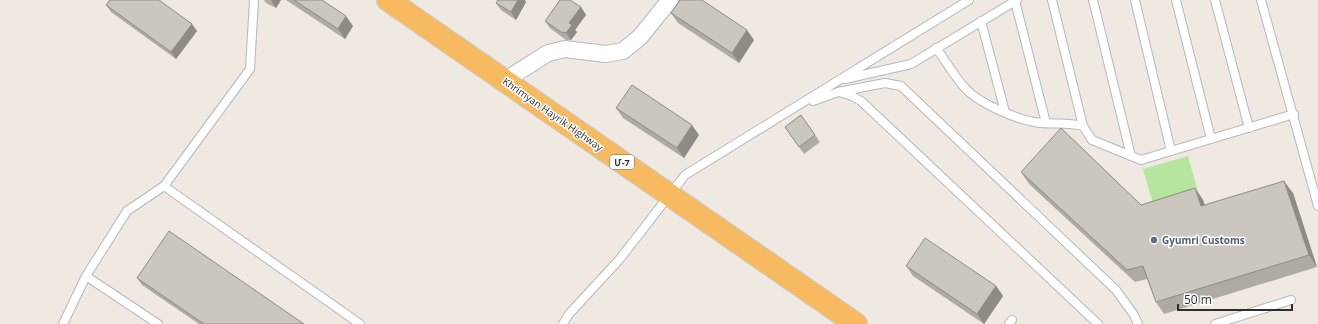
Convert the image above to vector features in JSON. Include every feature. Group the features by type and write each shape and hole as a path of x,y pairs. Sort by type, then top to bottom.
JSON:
{"highway":[{"name":"Khrimyan Hayrik Highway","path":"388,0 856,324"}],"street":[{"path":"504,80 548,53 565,49 606,54 623,51 640,37 670,0"}],"lane":[{"path":"63,324 86,276 127,211 164,186 250,69 254,0"},
{"path":"564,324 569,314 619,260 685,175 969,0"},
{"path":"1052,0 1083,126 1092,140 1141,160 1294,114"},
{"path":"1093,0 1131,156"},
{"path":"1135,0 1171,151"},
{"path":"1176,0 1211,139"},
{"path":"1215,0 1249,128"},
{"path":"1262,0 1318,206"},
{"path":"838,81 911,64 1016,1 1046,123"},
{"path":"981,21 1005,112"},
{"path":"936,48 965,88 974,96 1005,112 1034,122 1073,123 1083,126"},
{"path":"797,106 838,92 885,83 901,86 1116,290 1134,315 1138,324"},
{"path":"838,92 862,101 1098,324"},
{"path":"164,186 360,324"},
{"path":"86,276 158,324"},
{"path":"1214,324 1292,300"}],"green space":[{"path":"1188,156 1198,192 1153,204 1143,169"}],"building":[{"path":"110,0 159,0 192,24 171,52 106,5"},
{"path":"294,0 322,0 346,16 338,29"},
{"path":"498,0 518,0 511,12 496,3"},
{"path":"560,0 570,0 581,7 569,23 572,25 566,33 561,32 545,21"},
{"path":"680,0 702,0 747,30 732,53 671,13"},
{"path":"632,85 692,125 677,148 616,108"},
{"path":"801,115 815,135 799,147 785,127"},
{"path":"1061,128 1141,205 1195,188 1201,206 1284,181 1309,255 1156,302 1143,266 1127,270 1021,172"},
{"path":"169,231 304,324 204,324 137,278"},
{"path":"925,238 996,286 977,314 906,266"}],"place":[{"name":"Gyumri Customs","path":"1154,240"}]}
